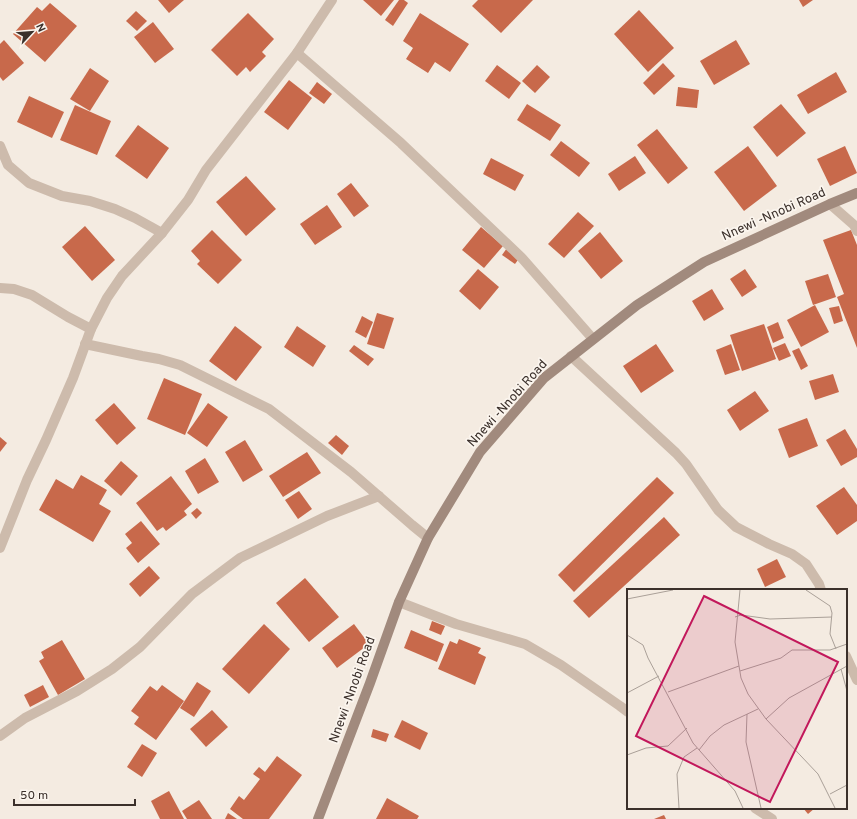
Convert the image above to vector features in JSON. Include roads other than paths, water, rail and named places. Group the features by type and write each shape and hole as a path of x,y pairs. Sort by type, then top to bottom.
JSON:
{"main road":[{"name":"Nnewi -Nnobi Road","path":"318,819 399,602 428,538 480,452 544,378 637,305 704,262 857,193"}],"street":[{"path":"0,548 27,480 73,378 91,329 108,298 122,276 162,233 188,200 206,170 297,53 332,0"},
{"path":"297,53 401,143 521,256 593,339"},
{"path":"0,146 8,165 29,183 62,196 90,201 115,209 162,233"},
{"path":"830,204 854,225 857,232"},
{"path":"0,288 14,289 32,296 91,329"},
{"path":"85,344 159,359 180,365 269,410 351,472 428,538"},
{"path":"571,356 676,453 686,464 718,510 736,527 792,554 806,564 820,589"},
{"path":"0,736 24,718 77,691 112,669 140,647 192,594 240,558 327,516 379,496"},
{"path":"399,602 456,624 526,644 561,665 627,711"},
{"path":"847,658 857,680"},
{"path":"757,809 772,819"}]}
